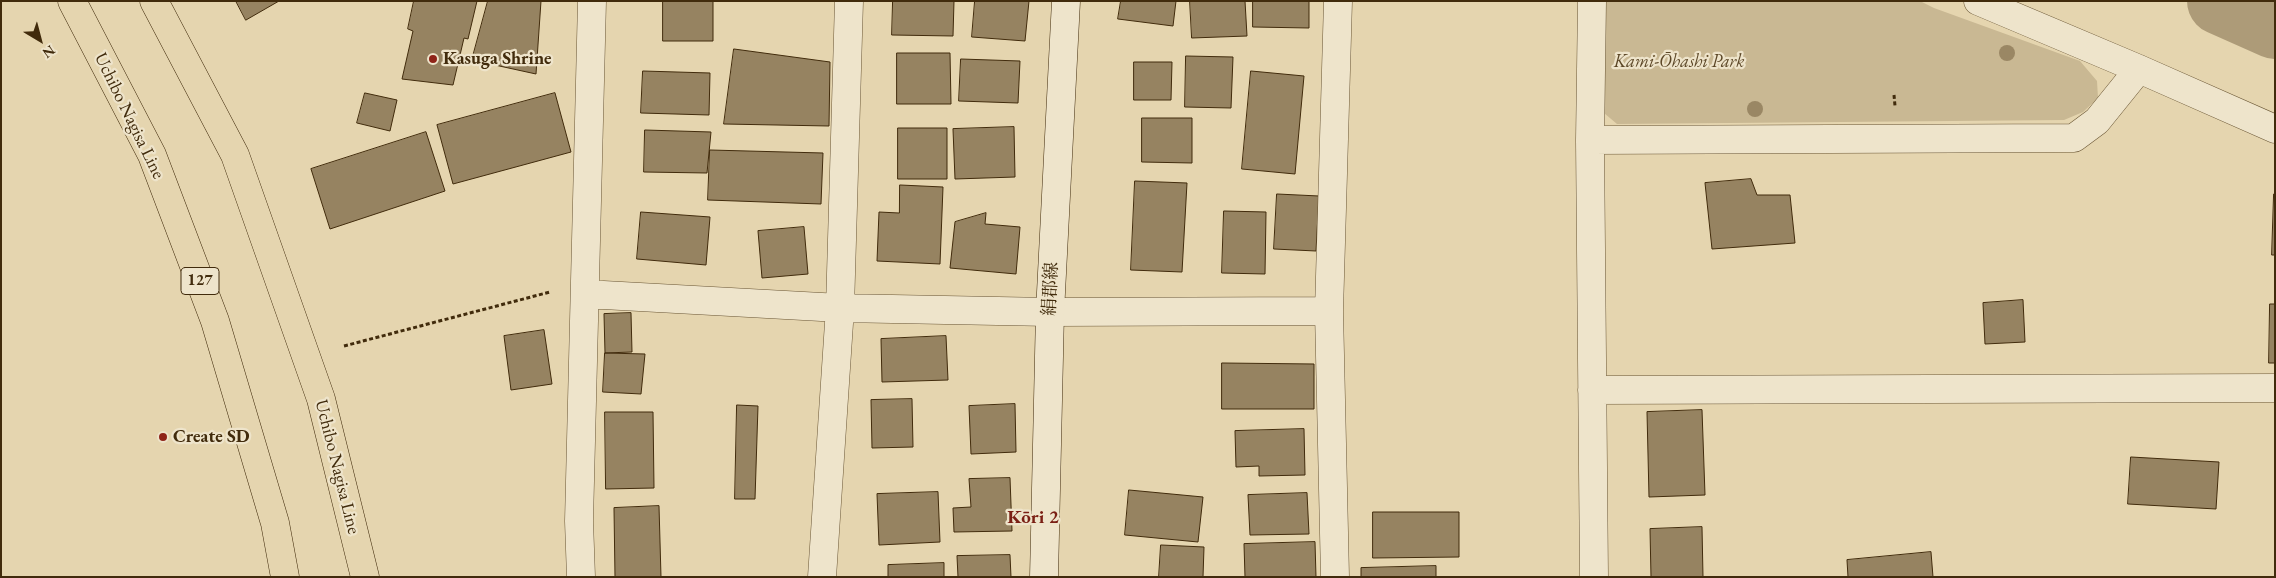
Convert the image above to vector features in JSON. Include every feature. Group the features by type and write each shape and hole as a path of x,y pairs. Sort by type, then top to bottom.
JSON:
{"highway":[{"name":"Uchibo Nagisa Line","path":"72,1 152,155 215,321 276,523 285,577"},
{"name":"Uchibo Nagisa Line","path":"154,1 235,155 321,399 365,577"}],"street":[{"path":"581,577 579,521 592,1"},
{"path":"822,577 840,308 849,1"},
{"name":"絹郡線","path":"1044,577 1050,312 1066,1"},
{"path":"1335,577 1328,311 1338,1"},
{"path":"1592,1 1590,140 1594,577"},
{"path":"1978,1 2275,129"},
{"path":"1590,140 2074,138 2097,121 2139,69"},
{"path":"585,294 840,308 1050,312 1328,311"},
{"path":"1592,390 2275,388"}],"path":[{"path":"344,346 560,289 585,294"}],"green space":[{"name":"Kami-Ōhashi Park","path":"1605,1 1920,1 1934,8 2080,61 2097,81 2098,98 2083,112 2064,120 1617,124 1604,113"}],"building":[{"path":"236,1 279,1 246,20"},
{"name":"Kasuga Shrine","path":"414,1 477,1 468,39 464,38 453,85 402,79 413,31 408,29"},
{"path":"488,1 541,1 536,74 472,60"},
{"path":"663,1 713,1 713,41 663,41"},
{"path":"893,1 954,1 953,36 892,35"},
{"path":"975,1 1029,1 1025,41 972,37"},
{"path":"1121,1 1176,1 1173,26 1118,19"},
{"path":"1190,1 1245,1 1247,36 1192,38"},
{"path":"1253,1 1309,1 1309,28 1253,27"},
{"path":"734,49 830,62 829,126 724,124"},
{"path":"897,53 950,53 951,104 897,104"},
{"path":"1186,56 1233,57 1231,108 1185,107"},
{"path":"961,59 1020,61 1018,103 959,101"},
{"path":"1134,62 1172,62 1171,100 1134,100"},
{"path":"643,71 710,73 709,115 641,113"},
{"path":"1251,71 1304,76 1295,174 1242,169"},
{"path":"365,93 397,100 390,131 357,123"},
{"path":"555,93 571,152 453,184 437,125"},
{"path":"1142,118 1192,118 1192,163 1142,162"},
{"path":"1014,127 1015,177 955,179 953,129"},
{"path":"898,128 947,128 947,179 898,179"},
{"path":"645,130 711,132 707,173 644,172"},
{"path":"426,132 445,191 330,229 311,169"},
{"path":"710,150 823,153 821,204 708,200"},
{"path":"1751,179 1757,195 1790,195 1795,243 1712,249 1705,183"},
{"path":"1135,181 1187,183 1182,272 1131,270"},
{"path":"900,185 943,187 940,264 877,261 879,212 899,213"},
{"path":"1277,194 1319,196 1316,251 1274,249"},
{"path":"2274,194 2275,255 2272,255"},
{"path":"1224,211 1266,212 1265,274 1222,273"},
{"path":"641,212 710,217 706,265 637,259"},
{"path":"986,213 985,224 1020,227 1016,274 950,268 955,222"},
{"path":"804,227 808,274 762,278 758,231"},
{"path":"2023,300 2025,342 1985,344 1983,303"},
{"path":"2270,304 2275,304 2275,363 2269,363"},
{"path":"631,313 632,352 605,353 604,314"},
{"path":"544,330 552,384 511,390 504,336"},
{"path":"946,336 948,380 882,382 881,339"},
{"path":"605,353 645,354 641,394 603,392"},
{"path":"1222,363 1314,364 1314,409 1222,409"},
{"path":"912,399 913,447 872,448 871,400"},
{"path":"1015,404 1016,452 971,454 969,406"},
{"path":"737,405 758,406 755,499 735,499"},
{"path":"1702,410 1705,495 1649,497 1647,412"},
{"path":"605,412 653,412 654,488 606,489"},
{"path":"1304,429 1305,475 1259,476 1259,466 1236,467 1235,431"},
{"path":"2131,457 2219,462 2216,509 2128,504"},
{"path":"1010,478 1012,531 954,532 953,508 971,507 969,479"},
{"path":"1129,490 1203,497 1198,542 1125,535"},
{"path":"938,492 940,542 879,545 877,494"},
{"path":"1307,493 1309,534 1250,535 1248,495"},
{"path":"659,506 661,577 615,577 614,508"},
{"path":"1373,512 1459,512 1459,557 1373,558"},
{"path":"1702,527 1703,577 1651,577 1650,529"},
{"path":"1315,542 1316,577 1245,577 1244,544"},
{"path":"1161,545 1204,547 1203,577 1159,577"},
{"path":"1931,552 1933,577 1848,577 1847,560"},
{"path":"1010,555 1011,577 958,577 957,556"},
{"path":"944,563 944,577 888,577 888,565"},
{"path":"1436,566 1436,577 1361,577 1361,568"}],"waterway":[{"path":"2221,1 2275,25"}],"place":[{"name":"Kasuga Shrine","path":"433,59"},
{"name":"Create SD","path":"163,437"}],"district":[{"name":"Kōri 2","path":"1033,518"}]}
